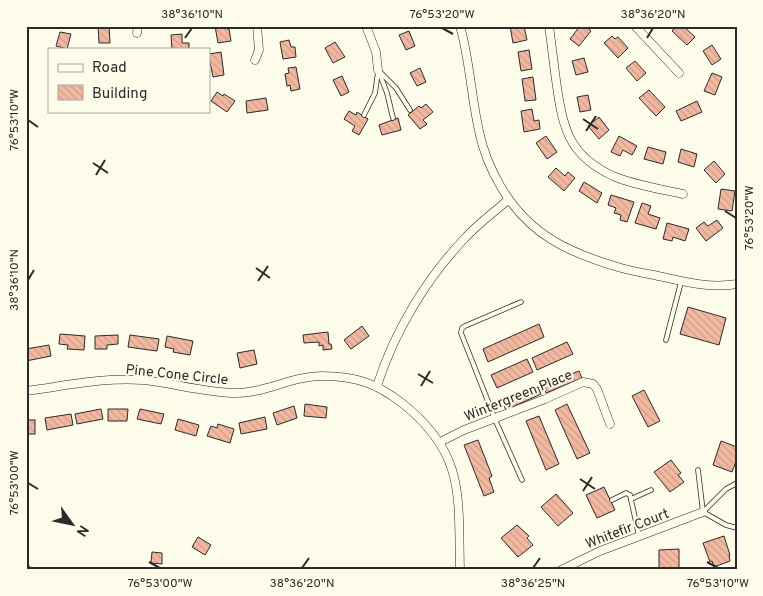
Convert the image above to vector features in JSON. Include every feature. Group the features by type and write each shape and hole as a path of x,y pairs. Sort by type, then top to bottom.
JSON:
{"street":[{"path":"254,60 259,50 258,26"},
{"path":"366,26 376,52 378,70"},
{"path":"460,26 467,55 476,119 483,147 508,200 526,221 539,232 565,248 582,256 624,269 681,282 706,285 737,284"},
{"path":"549,26 565,130 578,152 596,166 615,177 683,194"},
{"path":"635,26 679,73"},
{"path":"377,386 401,328 432,278 466,237 508,200"},
{"name":"Pine Cone Circle","path":"26,391 84,382 125,380 169,383 217,392 245,393 302,378 320,376 348,378 377,386 388,392 418,417 440,442 449,461 458,499 460,570"},
{"name":"Wintergreen Place","path":"440,442 587,382 594,384 597,389 610,424"},
{"name":"Whitefir Court","path":"561,570 587,557 703,512"}],"lane":[{"path":"378,70 396,88 410,110"},
{"path":"364,115 375,93 378,70"},
{"path":"378,70 393,118"},
{"path":"666,340 681,282"},
{"path":"521,302 465,326 462,328 461,333 522,480"},
{"path":"698,470 703,512"},
{"path":"703,512 726,489 737,483"},
{"path":"631,499 651,490"},
{"path":"612,500 626,494 630,495 639,536"},
{"path":"703,512 737,528"}],"building":[{"path":"98,26 109,26 110,43 99,43"},
{"path":"215,26 226,26 229,29 231,41 218,43"},
{"path":"510,26 524,26 527,40 513,43"},
{"path":"580,26 585,26 591,31 579,46 570,39"},
{"path":"676,26 683,26 695,37 687,45 672,31"},
{"path":"409,31 415,46 406,50 399,35"},
{"path":"60,32 71,34 67,48 56,46"},
{"path":"182,34 182,43 189,43 189,48 172,48 171,35"},
{"path":"612,36 615,39 618,37 628,48 618,58 604,43"},
{"path":"289,40 291,47 295,47 296,57 283,59 280,42"},
{"path":"335,42 345,57 333,63 325,48"},
{"path":"712,45 721,59 712,65 703,51"},
{"path":"529,50 532,69 521,71 518,52"},
{"path":"221,52 224,75 213,77 210,54"},
{"path":"584,58 588,72 576,75 572,61"},
{"path":"635,61 646,73 637,81 626,68"},
{"path":"296,67 300,89 291,91 290,85 287,86 285,74 289,73 288,68"},
{"path":"420,68 426,82 417,86 410,73"},
{"path":"712,73 722,77 715,95 704,91"},
{"path":"342,76 349,92 341,96 333,80"},
{"path":"533,77 536,100 525,101 522,79"},
{"path":"649,90 665,107 656,116 639,98"},
{"path":"217,92 235,101 227,112 211,101"},
{"path":"588,95 591,110 580,112 577,97"},
{"path":"266,98 268,110 247,113 246,101"},
{"path":"697,101 702,112 681,121 676,111"},
{"path":"426,104 433,112 423,120 427,124 420,129 408,115 419,106 421,108"},
{"path":"532,109 534,121 539,120 540,129 524,132 521,111"},
{"path":"349,111 356,115 357,112 368,119 359,135 352,131 355,126 344,119"},
{"path":"599,117 609,130 599,139 588,126"},
{"path":"398,118 401,130 382,135 379,125"},
{"path":"546,136 557,152 547,159 536,143"},
{"path":"619,136 637,146 632,155 623,150 620,156 611,152"},
{"path":"648,147 666,152 663,164 644,159"},
{"path":"681,149 697,154 694,167 678,162"},
{"path":"714,161 725,174 716,183 704,170"},
{"path":"556,168 565,176 568,172 575,178 564,191 548,177"},
{"path":"584,182 602,193 597,203 579,191"},
{"path":"721,189 735,191 732,211 718,209"},
{"path":"611,195 634,202 627,222 620,220 621,215 614,213 616,208 608,205"},
{"path":"642,203 651,206 648,214 660,218 656,229 635,223"},
{"path":"717,220 723,228 706,241 696,228 704,222 708,226"},
{"path":"667,223 689,229 685,241 673,237 672,241 663,239"},
{"path":"688,307 726,318 719,345 680,334"},
{"path":"539,324 544,337 488,362 483,349"},
{"path":"362,326 369,336 351,349 344,340"},
{"path":"328,332 329,344 331,344 332,349 323,350 323,345 319,346 319,342 304,343 303,335"},
{"path":"60,334 85,336 84,350 67,349 68,345 59,344"},
{"path":"118,335 118,344 107,345 107,349 95,349 95,336"},
{"path":"130,335 159,339 157,351 128,347"},
{"path":"167,336 193,341 190,355 173,352 174,349 165,347"},
{"path":"567,342 573,354 537,370 532,358"},
{"path":"49,345 51,356 26,361 26,349"},
{"path":"254,350 257,364 240,368 237,353"},
{"path":"527,359 533,372 497,388 491,375"},
{"path":"579,371 582,378 546,393 543,385"},
{"path":"538,387 541,394 506,410 502,402"},
{"path":"644,390 660,421 648,427 632,396"},
{"path":"305,404 327,407 326,418 304,416"},
{"path":"567,404 590,453 577,459 555,410"},
{"path":"294,406 297,418 277,425 273,413"},
{"path":"101,409 103,419 77,424 75,414"},
{"path":"108,409 128,409 127,421 108,421"},
{"path":"140,409 164,414 161,424 137,419"},
{"path":"71,414 73,425 47,430 45,418"},
{"path":"539,416 559,464 546,470 526,421"},
{"path":"265,417 267,429 241,434 239,423"},
{"path":"178,419 199,425 196,436 175,430"},
{"path":"26,420 35,420 35,434 26,434"},
{"path":"218,424 234,429 230,443 207,436 211,426 217,428"},
{"path":"478,440 492,476 489,478 494,492 484,496 464,445"},
{"path":"721,441 737,447 737,459 732,472 713,465"},
{"path":"671,460 681,473 678,475 684,482 670,492 654,472"},
{"path":"604,487 615,510 597,518 586,495"},
{"path":"556,494 573,513 558,526 541,507"},
{"path":"517,525 529,536 527,538 533,545 518,557 501,538"},
{"path":"724,536 730,561 714,567 712,561 710,562 703,543"},
{"path":"198,537 211,545 205,555 192,547"},
{"path":"679,549 679,570 659,570 659,550"},
{"path":"152,552 162,553 162,564 151,563"}]}
